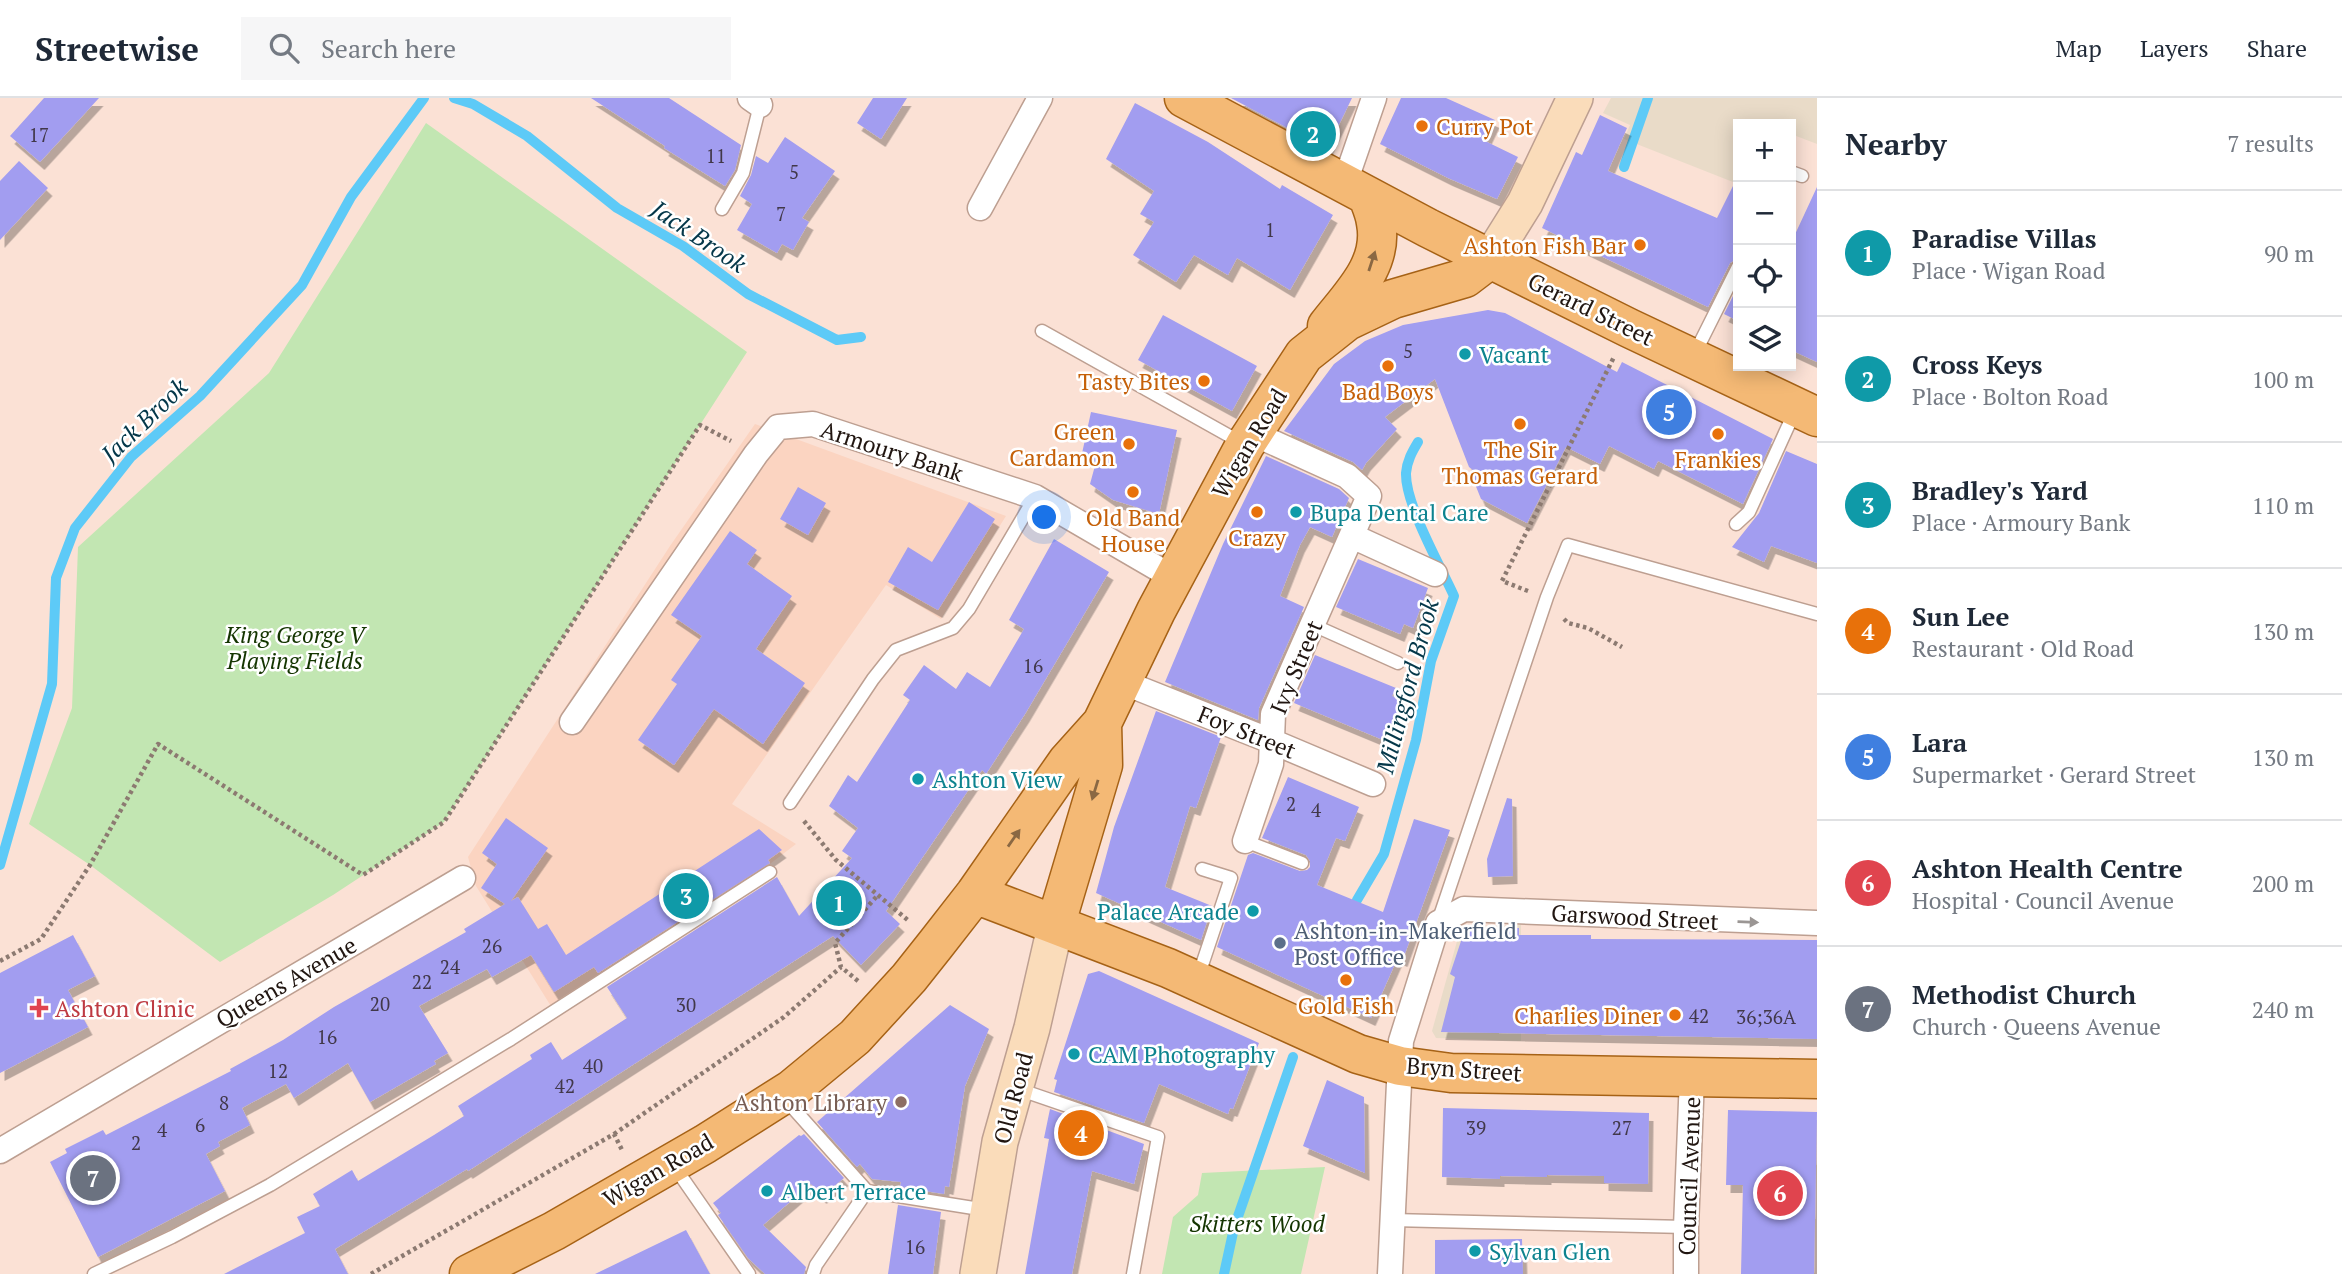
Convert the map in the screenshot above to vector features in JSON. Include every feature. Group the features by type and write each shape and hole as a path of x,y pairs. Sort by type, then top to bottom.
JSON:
{"main road":[{"name":"Gerard Street","path":"1184,98 1356,191 1490,259 1807,412"},
{"path":"1304,355 1369,272 1376,254 1377,225 1356,191"},
{"name":"Wigan Road","path":"469,1274 554,1231 782,1096 855,1037 909,978 975,894 1067,762 1101,723 1120,681 1248,439 1304,355 1347,321 1393,299 1465,278 1490,259"},
{"name":"Wigan Road","path":"1056,923 1103,765 1101,723"},
{"path":"975,894 1056,923"},
{"name":"Bryn Street","path":"1056,923 1196,980 1358,1054 1400,1066 1451,1073 1817,1079"}],"street":[{"path":"980,208 1040,98"},
{"path":"1356,191 1374,98"},
{"path":"1490,259 1525,203 1567,105"},
{"name":"Armoury Bank","path":"572,722 756,454 778,427 813,425 1035,497 1174,578"},
{"name":"Ivy Street","path":"1245,841 1272,764 1273,714 1369,496 1347,475 1248,439"},
{"path":"1352,536 1435,574"},
{"name":"Foy Street","path":"1120,681 1373,784"},
{"name":"Queens Avenue","path":"0,1151 463,878"},
{"name":"Garswood Street","path":"1438,923 1464,909 1817,923"},
{"name":"Old Road","path":"978,1274 1000,1142 1032,1028 1056,923"},
{"path":"1391,1274 1401,1041 1438,923"},
{"name":"Council Avenue","path":"1686,1274 1692,1077"}],"lane":[{"path":"722,209 743,173 755,101"},
{"path":"1692,358 1733,277"},
{"path":"1042,331 1248,439"},
{"path":"1736,524 1749,512 1807,412"},
{"path":"790,803 873,678 896,650 953,628 968,609 1035,497"},
{"path":"1438,923 1547,597 1568,545 1817,614"},
{"path":"1312,625 1398,663"},
{"path":"1245,841 1302,863"},
{"path":"1196,980 1231,878 1202,869"},
{"path":"94,1274 172,1237 270,1185 512,1038 771,872"},
{"path":"1014,1088 1158,1137 1133,1274"},
{"path":"782,1096 867,1191 989,1210"},
{"path":"672,1163 749,1274"},
{"path":"813,1274 816,1265 867,1191"},
{"path":"1392,1220 1686,1227"}],"path":[{"path":"1547,597 1502,581 1629,328"},
{"path":"0,961 41,939 90,865 158,744 363,875 444,822 700,425 756,454"},
{"path":"1588,628 1622,647"},
{"path":"790,803 836,860 878,895 835,943 841,967 859,983"},
{"path":"371,1274 614,1134 784,1017 841,967"},
{"path":"614,1134 639,1182"}],"shaded area":[{"path":"1611,98 1817,98 1817,144 1796,136 1796,119 1733,119 1733,182 1624,139 1630,125 1603,113"},
{"path":"755,424 1006,516 941,619 886,585 732,804 796,844 707,912 554,1011 476,886 468,857 670,546"},
{"path":"1521,925 1521,1041 1436,1038 1432,1031 1461,927"}],"green space":[{"name":"King George V Playing Fields","path":"426,123 747,352 444,822 333,895 220,962 90,865 29,824 72,708 78,547 269,373"},
{"name":"Skitters Wood","path":"1325,1167 1301,1274 1162,1274 1173,1217 1198,1195 1202,1173"}],"building":[{"path":"44,98 99,98 40,162 10,136"},
{"path":"591,98 669,98 741,145 735,170 725,186"},
{"path":"873,98 907,98 881,139 857,123"},
{"path":"1231,98 1352,98 1327,149"},
{"path":"1401,98 1446,98 1495,120 1485,141 1518,157 1497,199 1380,144"},
{"path":"1135,103 1208,142 1280,189 1282,185 1333,215 1290,290 1237,258 1228,275 1194,255 1176,282 1133,255 1154,222 1140,214 1154,191 1106,159"},
{"path":"1600,115 1627,128 1608,171 1717,218 1733,186 1733,261 1708,307 1542,228 1576,152 1582,155"},
{"path":"785,137 835,171 802,218 809,222 793,250 782,244 777,253 737,230 752,204 740,196 751,175 756,156 768,163"},
{"path":"19,161 48,188 0,240 0,181"},
{"path":"1817,187 1817,362 1796,352 1796,232"},
{"path":"1733,296 1733,318 1724,314"},
{"path":"1488,310 1505,313 1617,372 1622,362 1773,439 1743,504 1658,461 1654,469 1609,446 1600,464 1566,447 1527,523 1481,499 1471,474 1473,470 1469,467 1435,379 1385,417 1397,429 1362,470 1353,462 1284,431 1334,364 1365,341 1403,325"},
{"path":"1163,315 1257,366 1232,411 1138,360"},
{"name":"Green Cardamon","path":"1091,412 1177,430 1159,514 1113,500 1090,484 1096,462 1081,458"},
{"path":"1786,451 1817,464 1817,563 1771,546 1764,562 1732,547 1759,513"},
{"path":"1266,456 1339,489 1349,498 1332,537 1310,527 1300,545 1280,596 1304,607 1259,708 1258,720 1165,682 1223,544"},
{"path":"798,487 826,503 808,535 780,519"},
{"path":"969,502 995,519 938,610 888,582 908,547 932,562"},
{"path":"730,531 757,550 747,564 792,596 756,649 805,683 763,744 714,709 674,765 638,740 677,684 671,680 702,636 671,615"},
{"path":"1054,539 1109,572 1025,714 986,774 982,770 886,911 900,924 861,965 833,936 468,1171 467,1169 335,1249 348,1274 224,1274 305,1233 297,1217 320,1206 313,1194 352,1170 358,1181 464,1116 458,1106 532,1059 530,1055 551,1042 562,1060 627,1018 607,987 777,877 799,916 852,858 842,851 858,828 829,806 848,775 857,782 910,700 903,695 924,665 956,689 967,672 990,687 1024,629 1009,620"},
{"path":"1358,559 1428,588 1413,628 1404,624 1400,634 1336,607"},
{"path":"1315,655 1396,688 1392,696 1405,702 1388,742 1294,703"},
{"path":"1156,711 1221,737 1196,808 1190,806 1165,887 1212,906 1201,940 1096,893 1114,827"},
{"path":"1288,777 1359,807 1345,841 1336,838 1317,885 1383,912 1414,819 1450,830 1403,959 1398,957 1371,1018 1217,947 1248,855 1253,853 1300,871 1310,867 1306,855 1262,838"},
{"path":"1507,798 1512,799 1513,876 1488,877 1487,859"},
{"path":"506,818 548,848 511,901 518,897 538,929 547,924 566,955 759,829 782,850 768,860 770,863 598,973 594,967 554,992 531,955 492,977 487,969 419,1006 448,1053 434,1061 436,1064 370,1102 348,1063 294,1098 286,1084 242,1108 250,1125 218,1142 220,1146 206,1154 225,1191 98,1257 50,1162 67,1153 65,1149 103,1130 106,1135 231,1071 230,1069 283,1040 334,1007 466,932 464,929 505,904 481,888 497,864 482,853"},
{"path":"1519,928 1519,935 1591,935 1591,939 1817,940 1817,1039 1441,1032 1455,977 1450,974 1465,929"},
{"name":"Ashton Clinic","path":"73,935 95,976 68,990 88,1027 0,1073 0,973"},
{"path":"1099,971 1259,1043 1233,1109 1230,1108 1228,1114 1159,1084 1144,1123 1054,1092 1057,1080 1054,1079 1088,974"},
{"name":"Ashton Library","path":"950,1005 989,1029 965,1086 949,1187 945,1186 944,1194 900,1187 901,1182 872,1179 860,1164 857,1167 817,1122"},
{"path":"1327,1080 1364,1097 1365,1173 1303,1146"},
{"path":"1443,1108 1649,1113 1648,1184 1604,1183 1604,1176 1500,1176 1500,1179 1442,1177"},
{"path":"1050,1109 1144,1144 1134,1184 1092,1171 1072,1274 1025,1274 1049,1139 1044,1138"},
{"path":"1728,1110 1817,1112 1814,1274 1741,1274 1743,1185 1726,1185"},
{"name":"Albert Terrace","path":"804,1134 844,1178 822,1196 811,1184 763,1225 806,1267 804,1274 765,1274 748,1258 718,1215 721,1213 713,1203 799,1135"},
{"path":"898,1205 941,1212 933,1274 888,1274"},
{"path":"686,1230 710,1274 595,1274"},
{"name":"Sylvan Glen","path":"1522,1239 1523,1274 1435,1274 1435,1240"}],"waterway":[{"name":"Jack Brook","path":"0,865 52,684 56,578 75,528 131,457 200,396 302,285 351,197 424,98"},
{"name":"Jack Brook","path":"454,98 473,104 527,136 617,208 683,246 748,294 837,340 861,337"},
{"name":"Millingford Brook","path":"1624,167 1648,98"},
{"name":"Millingford Brook","path":"1357,900 1384,854 1416,740 1431,661 1454,596 1417,517 1407,486 1407,464 1418,442"},
{"name":"Millingford Brook","path":"1224,1274 1234,1228 1293,1057"}],"place":[{"name":"Curry Pot","path":"1422,126"},
{"name":"Cross Keys","path":"1313,134"},
{"name":"Ashton Fish Bar","path":"1640,245"},
{"name":"Vacant","path":"1465,354"},
{"name":"Bad Boys","path":"1388,366"},
{"name":"Tasty Bites","path":"1204,381"},
{"name":"Lara","path":"1669,412"},
{"name":"The Sir Thomas Gerard","path":"1520,424"},
{"name":"Frankies","path":"1718,434"},
{"name":"Green Cardamon","path":"1129,444"},
{"name":"Old Band House","path":"1133,492"},
{"name":"Crazy","path":"1257,512"},
{"name":"Bupa Dental Care","path":"1296,512"},
{"name":"Ashton View","path":"918,779"},
{"name":"Bradley's Yard","path":"686,896"},
{"name":"Paradise Villas","path":"839,903"},
{"name":"Palace Arcade","path":"1253,911"},
{"name":"Ashton-in-Makerfield Post Office","path":"1280,943"},
{"name":"Gold Fish","path":"1346,980"},
{"name":"Ashton Clinic","path":"39,1008"},
{"name":"Charlies Diner","path":"1675,1015"},
{"name":"CAM Photography","path":"1074,1054"},
{"name":"Ashton Library","path":"901,1102"},
{"name":"Sun Lee","path":"1081,1133"},
{"name":"Methodist Church","path":"93,1178"},
{"name":"Albert Terrace","path":"767,1191"},
{"name":"Ashton Health Centre","path":"1780,1193"},
{"name":"Sylvan Glen","path":"1475,1251"}]}
